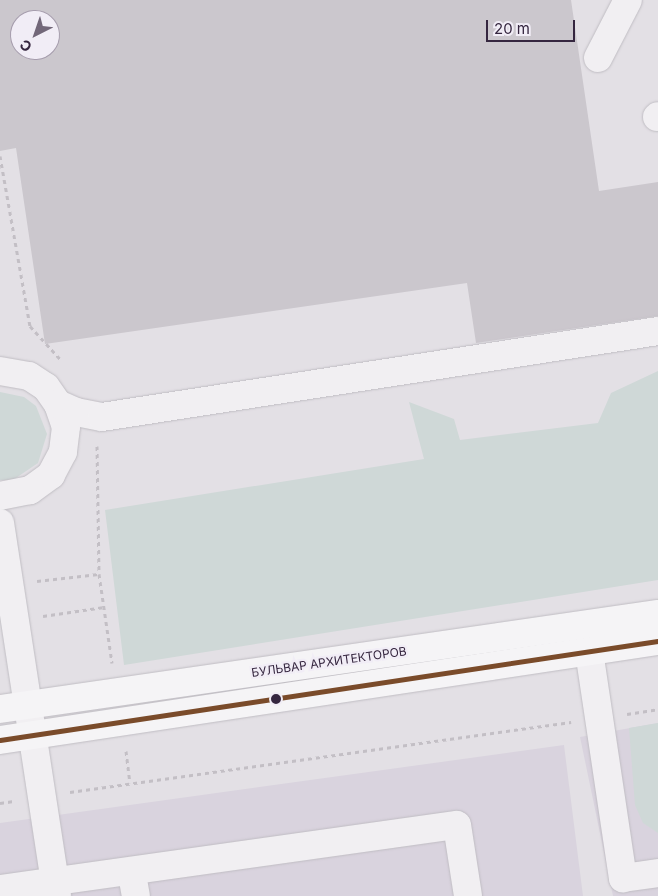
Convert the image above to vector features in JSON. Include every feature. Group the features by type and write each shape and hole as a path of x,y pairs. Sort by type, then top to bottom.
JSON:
{"main road":[{"name":"БУЛЬВАР АРХИТЕКТОРОВ","path":"0,709 658,614"},
{"path":"0,740 658,641"}],"lane":[{"path":"598,58 628,0"},
{"path":"58,404 76,412 102,417 658,331"},
{"path":"0,371 29,376 46,388 58,404 66,427 63,452"},
{"path":"56,889 2,536 30,490 51,475 63,452 80,431 102,417"},
{"path":"0,496 30,490"},
{"path":"589,651 623,878 658,873"},
{"path":"0,889 56,889 134,885 457,825 468,896"}],"path":[{"path":"0,156 30,326 69,368"},
{"path":"37,581 99,574 96,439 102,417"},
{"path":"16,620 104,607"},
{"path":"130,783 658,709"}],"shaded area":[{"path":"658,371 658,580 124,665 105,510 424,459 409,402 454,419 460,440 598,423 611,393"},
{"path":"0,392 24,397 36,406 47,434 38,463 13,480 0,480"},
{"path":"658,723 658,896 613,896 580,737"},
{"path":"658,723 658,833 643,823 635,805 629,728"},
{"path":"564,745 583,896 0,896 0,823"}],"building":[{"path":"0,0 571,0 599,191 658,182 658,316 476,343 467,283 45,344 16,148 0,151"}],"transit line":[{"path":"0,740 658,641"}]}
